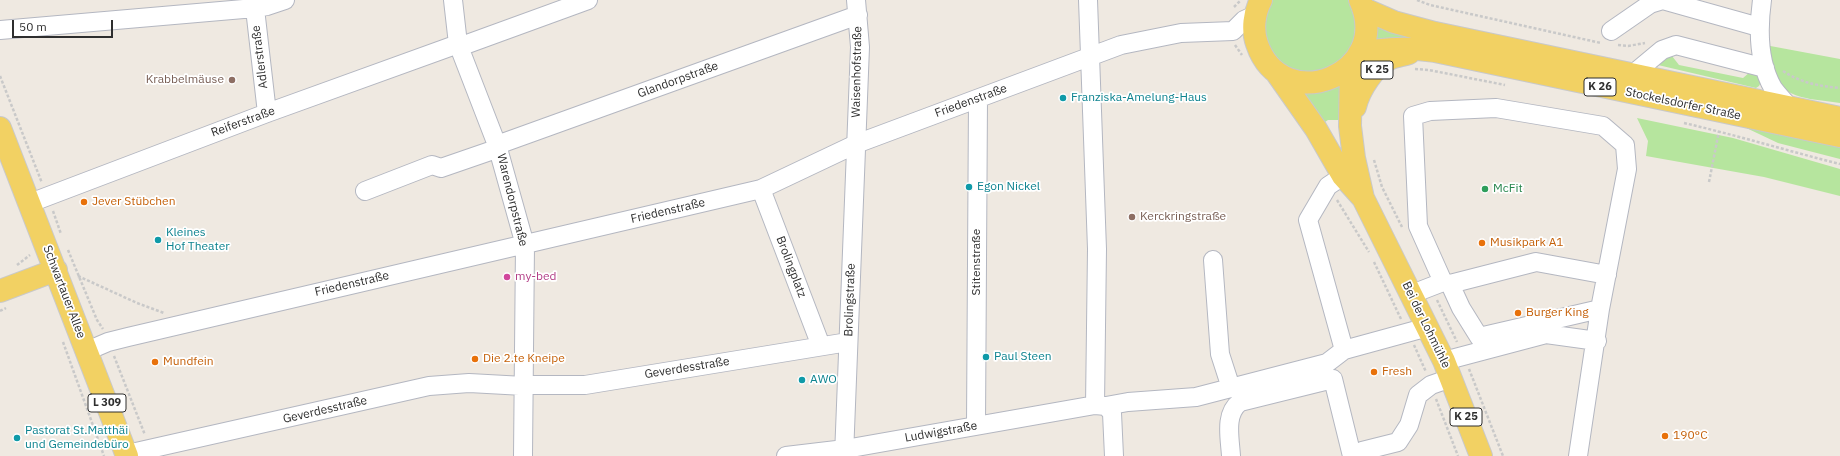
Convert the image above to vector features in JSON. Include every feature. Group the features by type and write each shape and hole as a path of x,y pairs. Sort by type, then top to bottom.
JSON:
{"main road":[{"name":"Stockelsdorfer Straße","path":"1368,3 1394,22 1435,33 1791,109 1840,118"},
{"name":"Bei der Lohmühle","path":"1368,3 1366,34 1356,59 1350,126 1354,158 1363,198 1412,294 1418,330 1442,374 1481,456"},
{"path":"1258,8 1254,30 1258,50"},
{"name":"Stockelsdorfer Straße","path":"1356,59 1398,48 1435,51 1840,136"},
{"name":"Bei der Lohmühle","path":"1258,50 1276,72 1316,129 1330,187 1363,198"},
{"name":"K 25","path":"1350,126 1358,94 1373,72 1390,59 1416,52 1435,51"},
{"path":"1276,72 1298,82 1317,83 1335,77 1356,59"},
{"name":"Schwartauer Allee","path":"0,128 39,200 56,270 127,455"},
{"path":"0,291 56,270"}],"street":[{"path":"0,30 254,4 267,6 285,0"},
{"name":"Warendorpstraße","path":"453,0 459,45 498,146 525,245 523,456"},
{"name":"Reiferstraße","path":"39,200 267,113 588,0"},
{"path":"1088,0 1098,249 1101,406 1112,413 1114,456"},
{"path":"1610,40 1650,4 1663,0 1759,30"},
{"path":"1762,0 1759,30 1764,62 1773,88 1791,109"},
{"name":"Adlerstraße","path":"254,4 267,113"},
{"name":"Waisenhofstraße","path":"856,144 860,47 857,8"},
{"name":"Glandorpstraße","path":"365,191 432,165 441,168 857,8"},
{"path":"1258,8 1233,31 1242,40 1258,50"},
{"name":"Friedenstraße","path":"87,351 108,342 186,323 761,189 856,144 1120,45 1181,33 1233,31"},
{"name":"Stockelsdorfer Straße","path":"1632,75 1662,50 1676,46 1764,62"},
{"name":"Stitenstraße","path":"976,425 978,99"},
{"path":"1578,456 1597,341 1600,309 1626,169 1625,145 1603,126 1496,108 1430,110 1413,116 1418,226 1447,283 1478,337 1600,309"},
{"name":"Brolingstraße","path":"844,453 848,342 848,279 856,144"},
{"path":"1330,187 1308,220 1344,350 1418,330"},
{"name":"Brolingplatz","path":"761,189 821,346"},
{"path":"1214,260 1220,354 1231,388"},
{"path":"1412,294 1447,283 1536,262 1607,275"},
{"path":"1358,456 1362,451 1398,442 1409,425 1418,395 1442,374 1546,334 1597,341"},
{"name":"Geverdesstraße","path":"127,455 429,386 469,383 524,386 585,385 848,342"},
{"name":"Ludwigstraße","path":"786,456 844,453 976,425 1128,402 1196,397 1327,363 1344,350"},
{"path":"1231,456 1230,415 1234,406 1240,402 1333,379 1352,456"}],"path":[{"path":"1417,0 1430,5 1610,40 1628,46 1652,42"},
{"path":"1764,62 1800,81 1815,85 1840,88"},
{"path":"0,76 39,200 62,236"},
{"path":"1709,182 1719,131"},
{"path":"1727,133 1840,164"},
{"path":"1330,187 1418,330 1442,374 1458,456"},
{"path":"65,243 97,320 108,342 151,449"},
{"path":"78,276 186,323"}],"green space":[{"path":"1273,0 1348,0 1355,18 1355,28 1354,38 1347,54 1336,65 1322,71 1306,72 1292,69 1279,61 1269,49 1265,32 1266,15"},
{"path":"1374,26 1378,26 1422,39 1372,43"},
{"path":"1765,45 1840,59 1840,103 1802,97 1783,88 1776,79"},
{"path":"1668,56 1672,56 1679,65 1743,78 1750,72 1758,73 1762,80 1756,88 1658,65"},
{"path":"1342,83 1344,120 1328,120 1322,124 1303,93"},
{"path":"1637,118 1733,138 1840,169 1840,196 1764,177 1646,156 1648,141"},
{"path":"1740,125 1840,146 1840,159 1778,143"}],"place":[{"name":"Krabbelmäuse","path":"232,80"},
{"name":"Franziska-Amelung-Haus","path":"1063,98"},
{"name":"Egon Nickel","path":"969,187"},
{"name":"McFit","path":"1485,189"},
{"name":"Jever Stübchen","path":"84,202"},
{"name":"Kerckringstraße","path":"1132,217"},
{"name":"Kleines Hof Theater","path":"158,240"},
{"name":"Musikpark A1","path":"1482,243"},
{"name":"my-bed","path":"507,277"},
{"name":"Burger King","path":"1518,313"},
{"name":"Paul Steen","path":"986,357"},
{"name":"Die 2.te Kneipe","path":"475,359"},
{"name":"Mundfein","path":"155,362"},
{"name":"Fresh","path":"1374,372"},
{"name":"AWO","path":"802,380"},
{"name":"190°C","path":"1665,436"},
{"name":"Pastorat St.Matthäi und Gemeindebüro","path":"17,438"}]}
